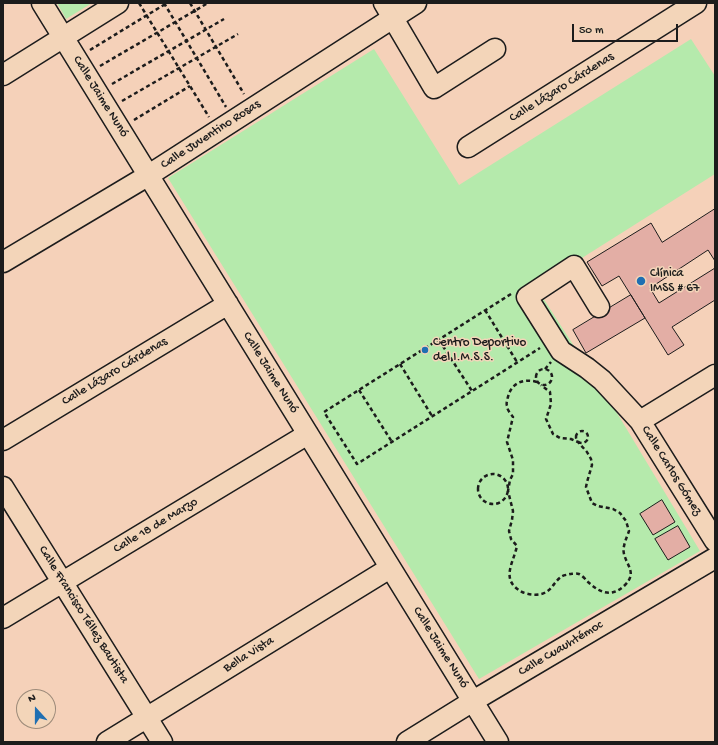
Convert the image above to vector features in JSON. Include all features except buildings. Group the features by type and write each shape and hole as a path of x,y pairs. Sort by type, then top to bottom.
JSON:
{"street":[{"name":"Calle Jaime Nunó","path":"42,3 498,742"},
{"path":"3,75 118,3"},
{"name":"Calle Juventino Rosas","path":"3,262 148,175 253,108 388,10 416,3"},
{"name":"Calle Lázaro Cárdenas","path":"468,147 696,3"},
{"path":"388,10 434,88 495,49"},
{"name":"Calle Carlos Gómez","path":"600,307 574,266 527,297 561,351 602,380 640,421 715,541"},
{"name":"Calle Lázaro Cárdenas","path":"3,440 228,304"},
{"path":"640,421 715,375"},
{"name":"Calle 18 de Marzo","path":"3,618 308,434"},
{"name":"Calle Francisco Téllez Bautista","path":"3,487 162,742"},
{"name":"Calle Cuauhtémoc","path":"407,742 473,701 715,558"},
{"name":"Bella Vista","path":"107,742 390,568"}],"path":[{"path":"139,3 217,131"},
{"path":"190,3 253,108"},
{"path":"81,66 157,32 208,3"},
{"path":"81,66 146,15 165,4 234,120"},
{"path":"97,92 224,19"},
{"path":"108,109 238,34"},
{"path":"120,129 190,86"},
{"path":"511,294 324,412 357,464 554,339"},
{"path":"485,310 517,362"},
{"path":"439,340 472,391"},
{"path":"400,364 432,416"},
{"path":"537,382 536,376 538,372 542,369 547,370 552,376 551,381 542,385"},
{"path":"537,382 530,380 519,382 510,390 507,399 506,407 513,417 507,442 513,460 513,474 510,480 508,491 507,496 499,503 494,505 488,504 480,498 477,488 481,479 489,474 503,477 508,486 508,491 513,511 512,520 508,531 511,539 517,546 509,569 510,578 517,589 525,593 536,595 546,593 561,577 579,574 600,592 615,592 624,586 631,574 630,567 623,553 626,538 630,531 626,521 620,513 613,509 598,506 592,503 586,487 592,465 591,459 587,452 578,442 576,439 577,433 583,431 587,433 589,437 587,441 582,444 578,442 571,439 560,438 553,434 546,419 551,404 550,392 537,382"},
{"path":"359,390 392,442"}],"green space":[{"path":"57,3 92,3 66,19"},
{"name":"Centro Deportivo del I.M.S.S.","path":"691,39 715,76 715,174 536,287 617,413 700,551 479,679 168,178 374,49 459,185"}],"place":[{"name":"Clínica IMSS # 67","path":"641,281"},
{"name":"Centro Deportivo del I.M.S.S.","path":"425,350"}]}
